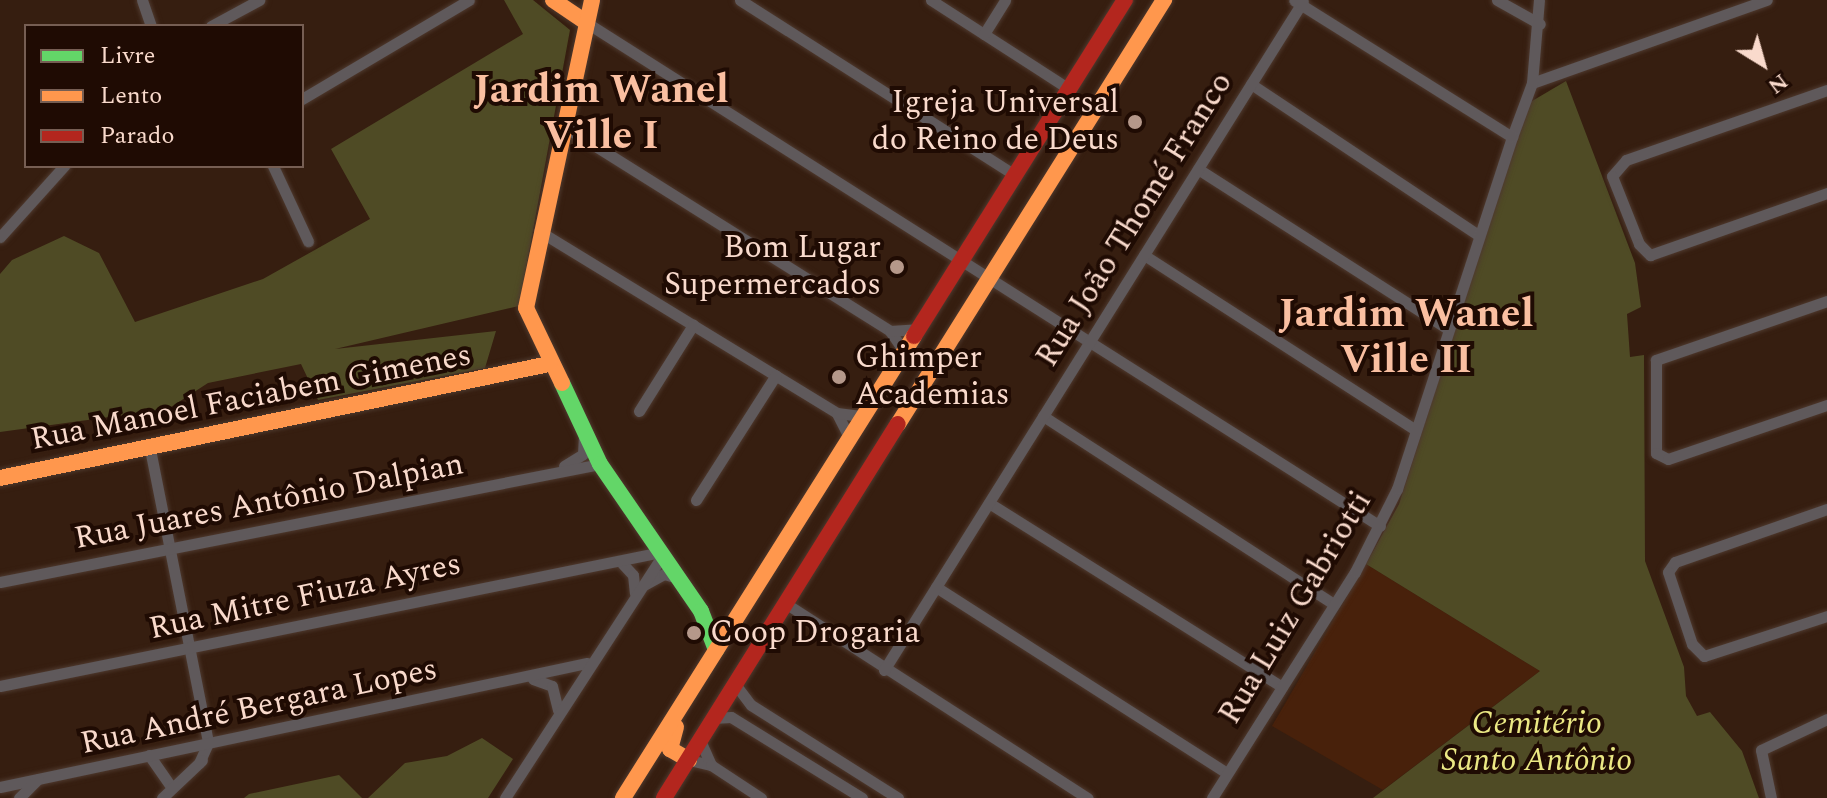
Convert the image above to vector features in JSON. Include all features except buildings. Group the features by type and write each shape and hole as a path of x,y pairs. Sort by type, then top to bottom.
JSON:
{"main road":[{"path":"554,1 590,0"},
{"name":"Rua Manoel Faciabem Gimenes","path":"514,373 530,352 525,295 590,0"},
{"path":"623,798 1125,0"},
{"path":"664,798 1164,0"},
{"path":"554,1 587,23"},
{"path":"529,321 596,458 701,611 716,650"},
{"name":"Rua Manoel Faciabem Gimenes","path":"0,478 549,364"},
{"path":"701,611 720,622 737,615"},
{"path":"689,760 673,754 669,742 704,669"}],"street":[{"path":"142,0 150,24"},
{"path":"215,24 259,0"},
{"path":"304,98 469,0"},
{"path":"740,0 1015,175"},
{"path":"931,0 1069,89"},
{"path":"984,34 1005,0"},
{"path":"1497,0 1540,24"},
{"name":"Rua Luiz Gabriotti","path":"1212,798 1380,526 1416,430 1478,235 1532,83 1540,24 1539,0"},
{"path":"1532,83 1767,0"},
{"path":"1299,1 1512,137"},
{"name":"Rua João Thomé Franco","path":"884,670 1251,84 1299,1"},
{"path":"587,23 963,256 1380,526"},
{"path":"580,54 592,39 609,36"},
{"path":"1251,84 1478,235"},
{"path":"1827,90 1615,169 1613,182 1646,253 1827,193"},
{"path":"562,125 890,331 904,351"},
{"path":"0,237 62,168"},
{"path":"274,168 308,241"},
{"path":"1198,169 1448,329"},
{"path":"539,231 837,413 863,416"},
{"path":"1144,255 1416,430"},
{"path":"1827,301 1656,360 1659,457 1827,405"},
{"path":"639,411 693,325"},
{"path":"890,331 917,329"},
{"path":"696,500 776,375"},
{"path":"837,413 849,437"},
{"path":"1043,416 1334,604"},
{"path":"576,462 584,435"},
{"path":"150,449 167,550 208,743 199,763"},
{"name":"Rua Juares Antônio Dalpian","path":"548,472 596,458"},
{"name":"Rua Juares Antônio Dalpian","path":"0,582 548,472 596,458"},
{"path":"989,503 1282,687"},
{"path":"1827,509 1675,562 1668,572 1695,650 1710,657 1827,616"},
{"path":"635,593 633,575 620,561 643,541 641,523"},
{"path":"505,798 572,685 662,554"},
{"name":"Rua Mitre Fiuza Ayres","path":"0,686 662,554"},
{"path":"635,593 664,574 680,579"},
{"path":"936,587 1227,773"},
{"path":"785,603 884,670 1088,798"},
{"name":"Rua André Bergara Lopes","path":"0,787 528,678 587,663"},
{"path":"564,669 575,673 572,685"},
{"name":"Rua André Bergara Lopes","path":"528,678 572,685"},
{"path":"548,682 558,710"},
{"path":"735,684 751,705 898,798"},
{"path":"713,718 731,717 862,798"},
{"path":"1771,798 1761,750 1827,719"},
{"path":"162,798 230,738"},
{"path":"700,740 711,765"},
{"path":"800,759 810,742"},
{"path":"149,755 172,788"},
{"path":"689,760 711,765 761,798"},
{"path":"19,798 39,778"}],"shaded area":[{"path":"1366,564 1540,671 1383,790 1272,726"}],"green space":[{"path":"504,0 533,0 570,30 519,306 335,349 496,331 485,368 318,400 301,364 208,383 168,409 0,432 0,274 12,260 64,236 99,253 135,322 263,279 370,219 331,149 523,34"},
{"name":"Cemitério Santo Antônio","path":"1566,81 1635,263 1641,307 1627,314 1630,357 1644,355 1645,561 1684,667 1686,696 1697,716 1710,712 1742,751 1759,798 1373,798 1540,671 1366,564 1399,504 1527,104"},
{"path":"482,738 513,759 488,798 368,798 405,763 447,756"},
{"path":"339,775 362,798 244,798 249,794"}],"traffic: fast":[{"path":"562,383 600,464 701,611 716,650"}],"traffic: slow":[{"path":"553,0 587,23"},
{"path":"562,383 526,308 592,0"},
{"path":"898,424 1164,0"},
{"path":"623,798 914,336"},
{"path":"0,478 549,364"},
{"path":"676,727 670,749 689,760"}],"traffic: jam":[{"path":"914,336 1125,0"},
{"path":"664,798 898,424"}],"place":[{"name":"Igreja Universal do Reino de Deus","path":"1135,122"},
{"name":"Bom Lugar Supermercados","path":"897,267"},
{"name":"Ghimper Academias","path":"839,377"},
{"name":"Coop Drogaria","path":"694,633"}],"district":[{"name":"Jardim Wanel Ville I","path":"601,114"},
{"name":"Jardim Wanel Ville II","path":"1406,338"}]}
